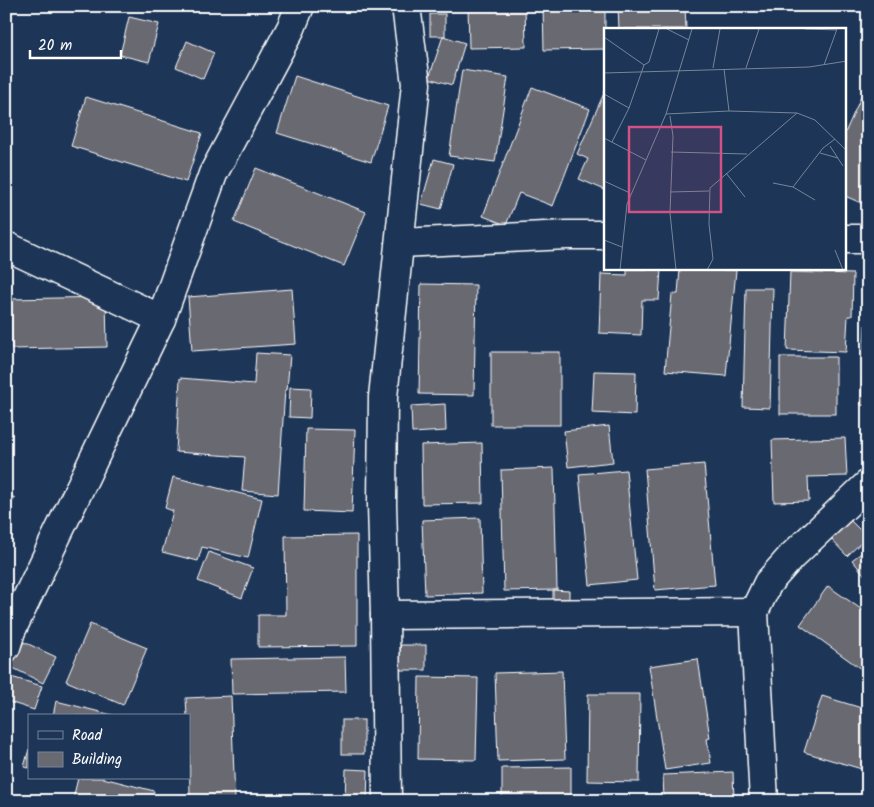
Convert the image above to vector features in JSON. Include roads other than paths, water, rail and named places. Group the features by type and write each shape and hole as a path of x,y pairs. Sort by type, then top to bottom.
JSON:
{"street":[{"path":"8,636 161,319 213,174 291,28 300,6"},
{"path":"387,801 382,504 383,397 416,84 406,6"},
{"path":"400,243 604,235"},
{"path":"846,239 868,239"},
{"path":"6,246 161,319"},
{"path":"764,801 754,612 768,583 791,557 868,484"},
{"path":"385,615 754,612"}]}
